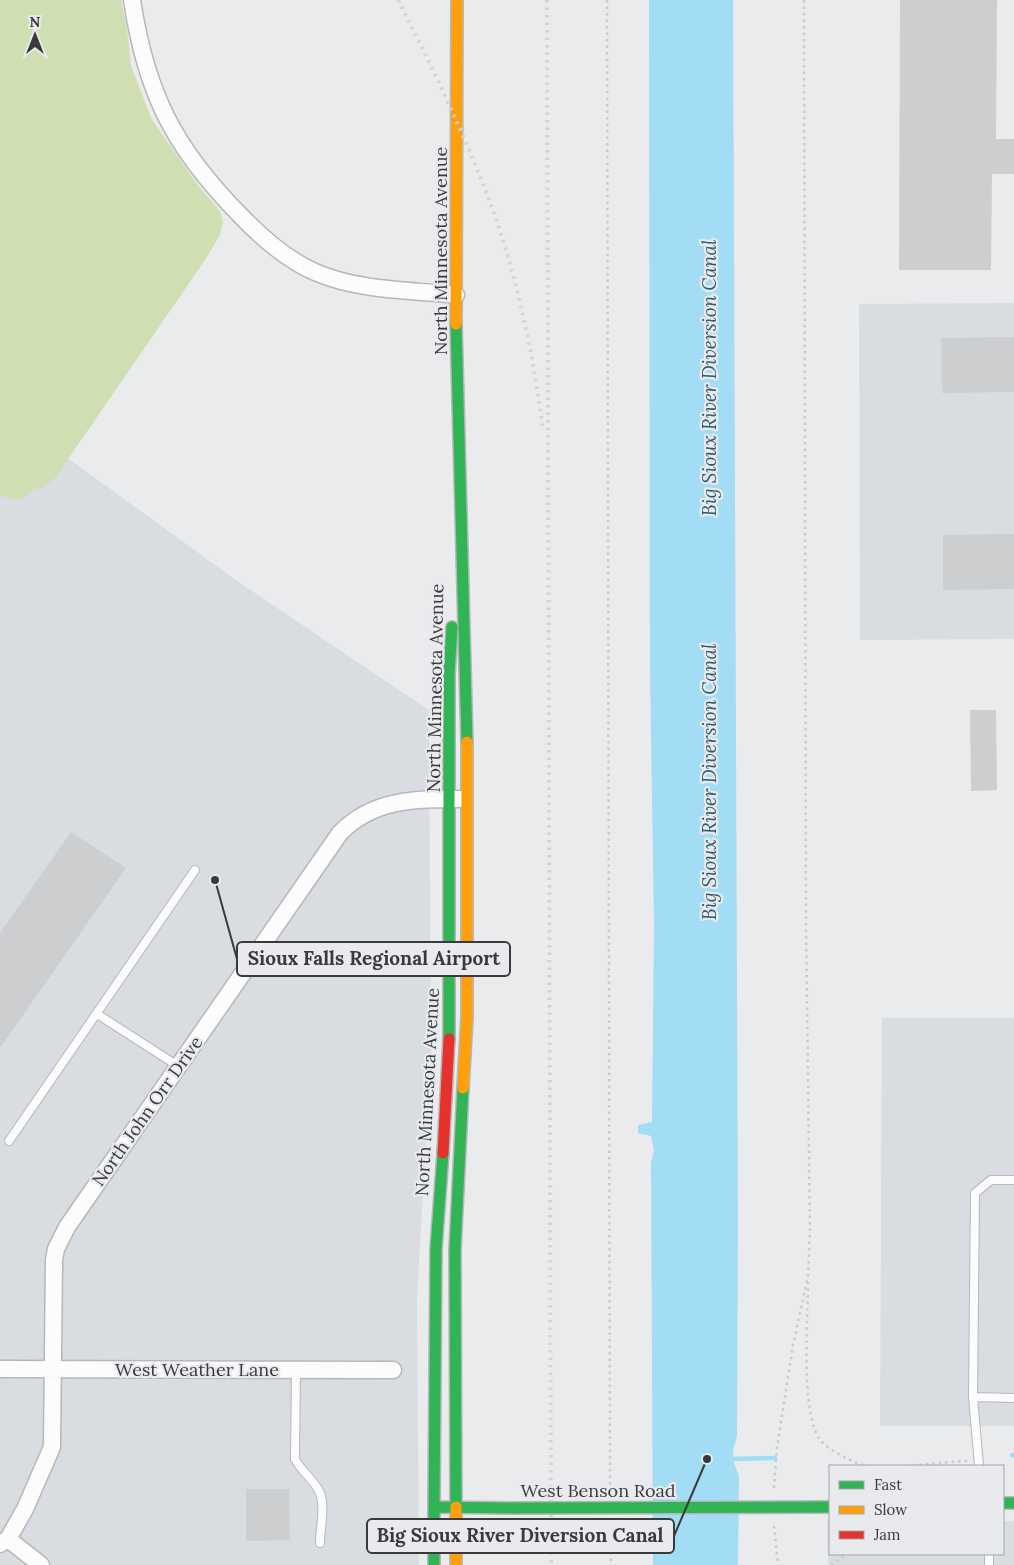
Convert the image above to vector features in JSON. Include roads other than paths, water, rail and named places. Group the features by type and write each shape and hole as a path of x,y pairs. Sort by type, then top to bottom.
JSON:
{"main road":[{"name":"North Minnesota Avenue","path":"456,1565 455,1249 467,1052 467,674 460,501 456,295 457,0"},
{"name":"North Minnesota Avenue","path":"434,1565 436,1249 449,1060 449,674 460,501"},
{"name":"West Benson Road","path":"434,1507 829,1508"}],"street":[{"path":"132,0 142,58 161,110 189,157 208,182 249,225 292,259 314,272 328,277 355,284 456,295"},
{"name":"North John Orr Drive","path":"4,1541 25,1509 52,1447 54,1260 60,1238 340,834 350,823 373,809 391,803 412,800 467,799"},
{"name":"West Weather Lane","path":"0,1369 393,1370"},
{"path":"4,1541 41,1565"}],"lane":[{"path":"9,1141 196,870"},
{"path":"97,1014 178,1066"},
{"path":"979,1464 973,1397 975,1193 991,1180 1014,1180"},
{"path":"296,1370 295,1459 299,1467 319,1490 321,1498 320,1543"},
{"path":"973,1397 1014,1398"}],"water":[{"path":"649,0 733,0 738,1226 737,1436 733,1450 734,1463 739,1476 738,1565 653,1565 651,1162 654,1150 651,1136 638,1133 638,1125 652,1122 654,926 650,670"}],"waterway":[{"path":"729,1459 775,1458"}],"railway":[{"path":"398,0 455,117 495,217 505,247 528,338 543,429"},
{"path":"547,0 551,1565"}],"place":[{"name":"Sioux Falls Regional Airport","path":"215,880"},
{"name":"Big Sioux River Diversion Canal","path":"707,1459"}]}
